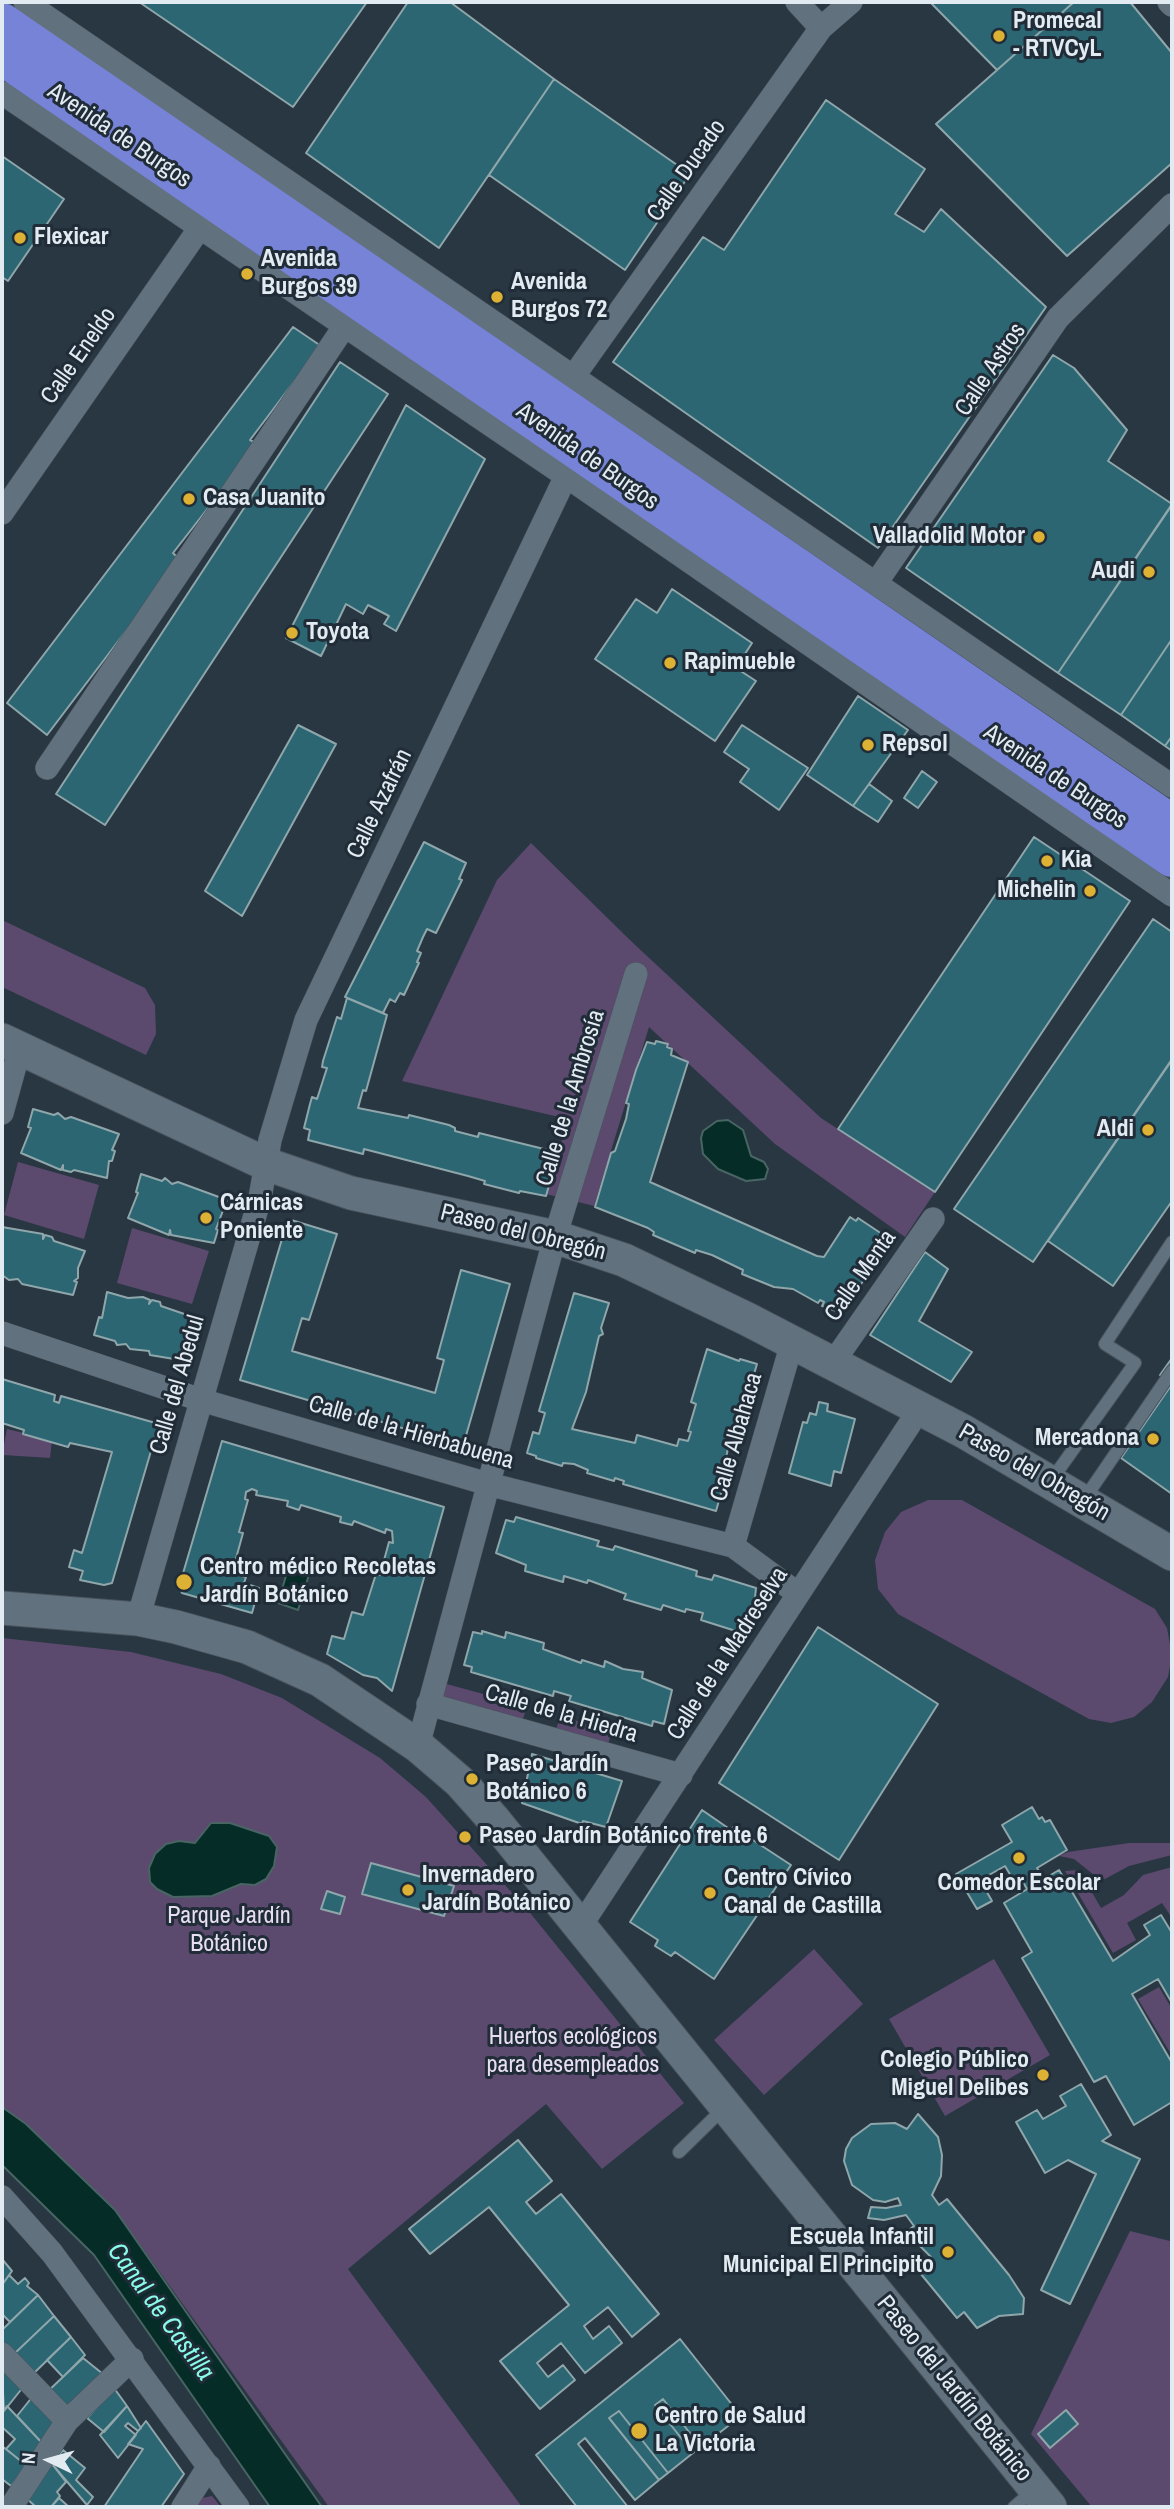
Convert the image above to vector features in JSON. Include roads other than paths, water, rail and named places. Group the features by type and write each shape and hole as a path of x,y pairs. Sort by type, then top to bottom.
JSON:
{"highway":[{"name":"Avenida de Burgos","path":"8,22 152,141 208,198 1172,858"},
{"name":"Avenida de Burgos","path":"208,198 717,513 1172,824"}],"street":[{"path":"797,2 821,28"},
{"name":"Calle Ducado","path":"573,377 821,28 851,2"},
{"name":"Avenida de Burgos","path":"8,22 131,73 1172,786"},
{"path":"2,91 107,152 152,141 165,110 131,73"},
{"name":"Avenida de Burgos","path":"2,91 208,198 227,247 566,476 1172,895"},
{"path":"227,247 205,214 208,198 238,164 358,243 396,257"},
{"name":"Calle Eneldo","path":"2,513 208,198"},
{"name":"Calle Astros","path":"876,583 1058,318 1172,205"},
{"path":"323,313 439,356"},
{"path":"47,768 344,327"},
{"path":"645,426 717,513"},
{"name":"Calle Azafrán","path":"266,1164 306,1020 566,476"},
{"path":"810,610 871,687"},
{"name":"Calle de la Ambrosía","path":"418,1746 555,1237 636,974"},
{"path":"2,1113 11,1044"},
{"name":"Paseo del Obregón","path":"11,1044 266,1164 351,1194 555,1237 624,1260 963,1431 1172,1554"},
{"name":"Calle del Abedul","path":"138,1619 260,1198 266,1164"},
{"name":"Calle Menta","path":"832,1364 933,1219"},
{"name":"Calle de la Hierbabuena","path":"2,1334 201,1400 488,1484 733,1545 797,1593"},
{"name":"Calle Albahaca","path":"733,1545 792,1343"},
{"name":"Calle de la Madreselva","path":"580,1927 919,1410"},
{"name":"Paseo del Jardín Botánico","path":"2,1608 138,1619 247,1647 320,1680 418,1746 460,1782 580,1927 1033,2501"},
{"name":"Calle de la Hiedra","path":"428,1704 681,1775"},
{"path":"2,2197 52,2253 238,2507"},
{"path":"2,2354 66,2421"},
{"path":"12,2500 66,2421 132,2359"},
{"path":"183,2507 209,2466"}],"lane":[{"path":"1050,1482 1135,1363 1105,1344 1170,1251"},
{"path":"1083,1501 1172,1371"},
{"path":"679,2152 724,2108"}],"water":[{"path":"728,1120 743,1130 751,1156 764,1162 768,1169 765,1179 746,1181 718,1169 703,1154 703,1131 717,1121"},
{"path":"290,1562 311,1568 298,1610 278,1603"},
{"path":"211,1823 230,1823 269,1836 277,1847 274,1866 266,1879 255,1885 241,1884 212,1896 173,1897 157,1889 150,1882 149,1868 155,1854 166,1844 179,1841 195,1843"},
{"name":"Canal de Castilla","path":"2,2107 26,2124 115,2210 322,2507 270,2507 94,2255 2,2165"}],"place":[{"name":"Promecal - RTVCyL","path":"999,36"},
{"name":"Flexicar","path":"20,238"},
{"name":"Avenida Burgos 39","path":"247,274"},
{"name":"Avenida Burgos 72","path":"497,297"},
{"name":"Casa Juanito","path":"189,499"},
{"name":"Valladolid Motor","path":"1039,537"},
{"name":"Audi","path":"1149,572"},
{"name":"Toyota","path":"292,633"},
{"name":"Rapimueble","path":"670,663"},
{"name":"Repsol","path":"868,745"},
{"name":"Kia","path":"1047,861"},
{"name":"Michelin","path":"1090,891"},
{"name":"Aldi","path":"1148,1130"},
{"name":"Cárnicas Poniente","path":"206,1218"},
{"name":"Mercadona","path":"1153,1439"},
{"name":"Centro médico Recoletas Jardín Botánico","path":"184,1582"},
{"name":"Paseo Jardín Botánico 6","path":"472,1779"},
{"name":"Paseo Jardín Botánico frente 6","path":"465,1837"},
{"name":"Comedor Escolar","path":"1019,1858"},
{"name":"Invernadero Jardín Botánico","path":"408,1890"},
{"name":"Centro Cívico Canal de Castilla","path":"710,1893"},
{"name":"Colegio Público Miguel Delibes","path":"1043,2075"},
{"name":"Escuela Infantil Municipal El Principito","path":"948,2252"},
{"name":"Centro de Salud La Victoria","path":"639,2431"}],"park label":[{"name":"Parque Jardín Botánico","path":"229,1931"},
{"name":"Huertos ecológicos para desempleados","path":"573,2052"}]}
